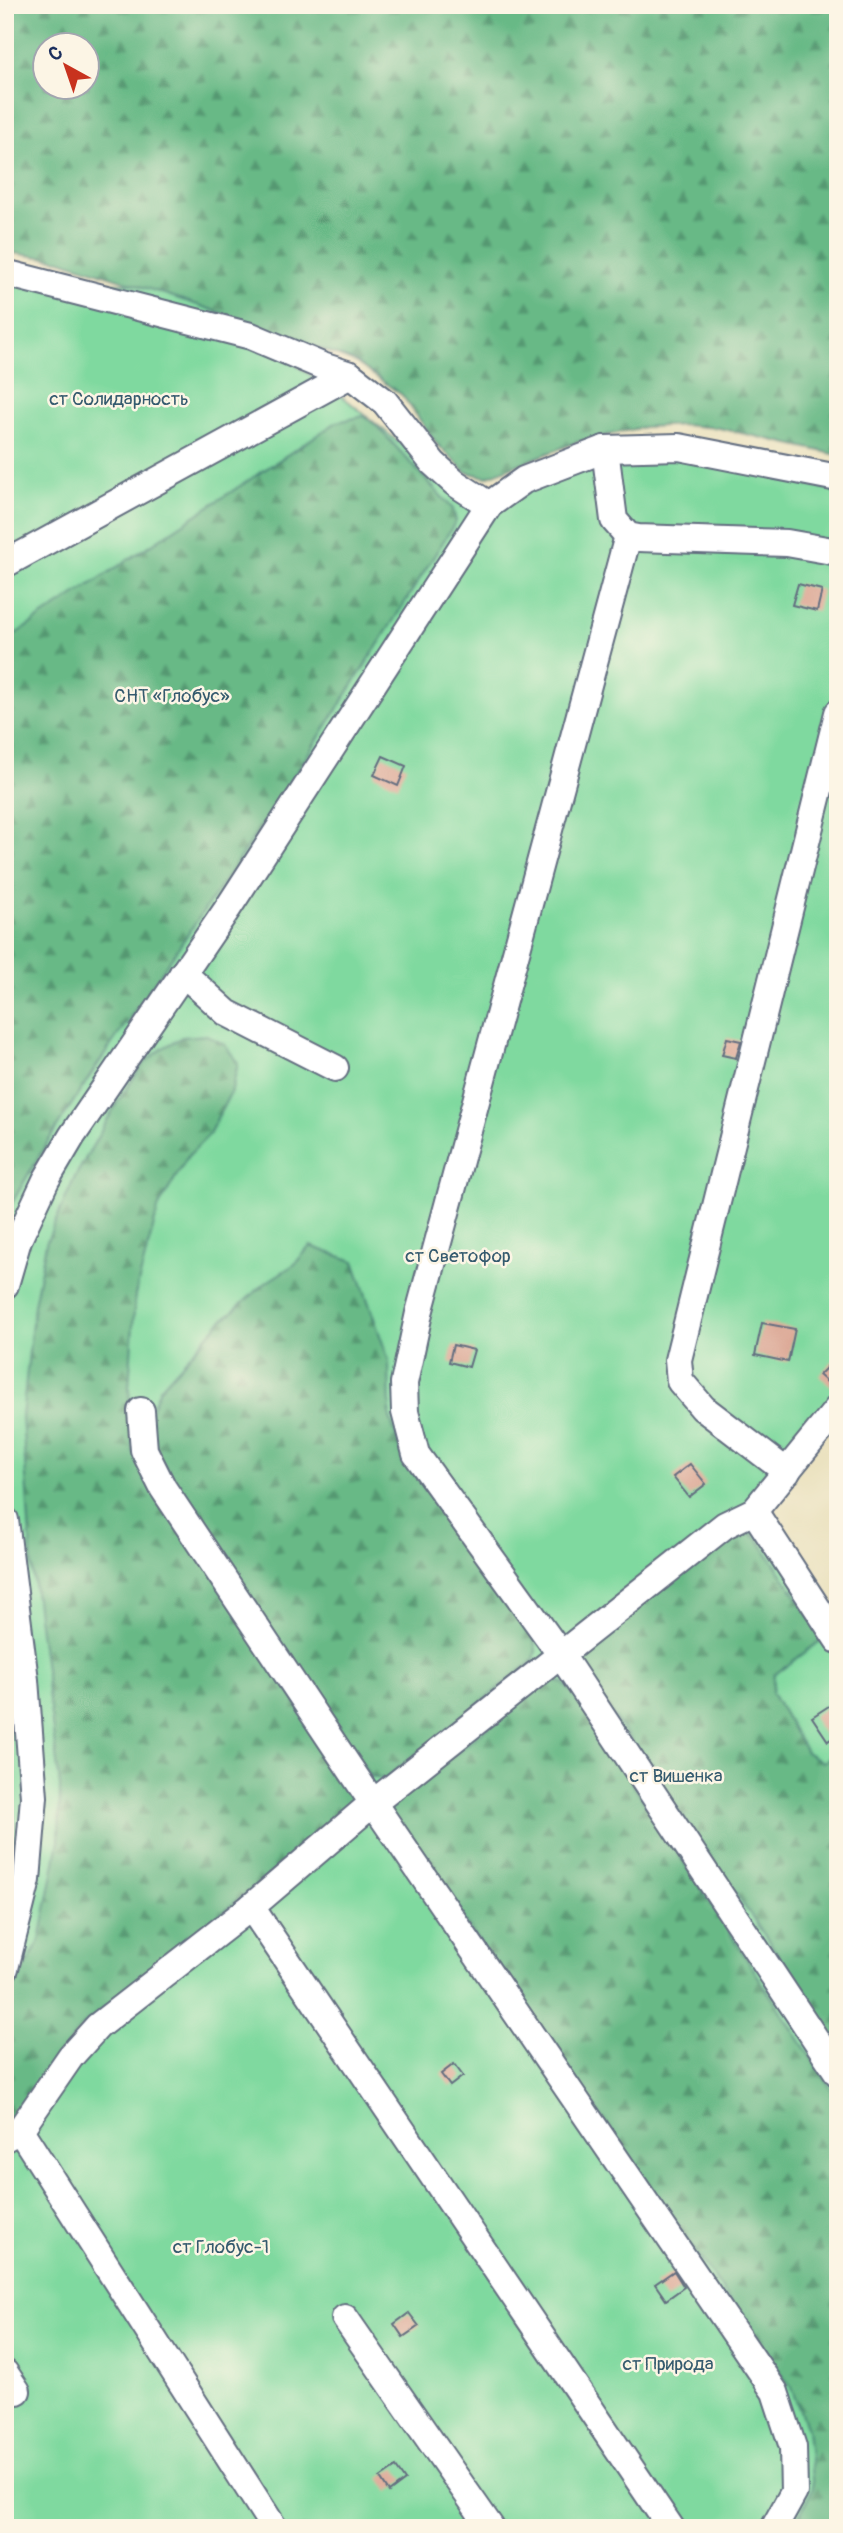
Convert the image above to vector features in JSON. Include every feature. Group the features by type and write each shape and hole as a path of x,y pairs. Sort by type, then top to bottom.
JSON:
{"street":[{"path":"5,273 251,335 322,366 350,375 384,402 433,463 455,483 489,505"},
{"path":"5,564 350,375"},
{"path":"5,1285 18,1240 46,1180 72,1136 228,908 489,505 524,480 605,449 679,447 838,478"},
{"path":"605,449 614,520 628,536 787,543 838,552"},
{"path":"628,536 423,1299 404,1383 405,1412 416,1454 561,1655 838,2073"},
{"path":"787,1472 703,1408 680,1381 678,1360 838,713"},
{"path":"183,973 227,1013 335,1068"},
{"path":"274,2528 13,2134 71,2056 98,2026 251,1907 373,1803 725,1525 754,1511 838,1408"},
{"path":"141,1411 144,1450 163,1488 373,1803 775,2392 793,2446 794,2492 774,2528"},
{"path":"754,1511 838,1640"},
{"path":"5,1520 25,1680 34,1797 27,1880 5,1968"},
{"path":"251,1907 671,2528"},
{"path":"345,2318 491,2528"}],"green space":[{"path":"5,5 838,5 838,455 719,428 684,425 644,427 577,442 486,477 466,472 437,444 402,395 355,362 243,320 61,260 5,252"},
{"path":"5,278 177,286 342,396 490,517 548,470 637,449 838,491 838,1408 756,1505 838,1634 838,2528 5,2528 5,2142 88,2029 17,1956 5,1977"},
{"name":"СНТ «Глобус»","path":"364,416 376,425 453,509 456,521 276,803 79,1093 5,1216 5,641 337,422"},
{"path":"207,1035 225,1045 238,1063 232,1090 208,1136 188,1156 159,1206 135,1295 129,1388 133,1451 355,1793 356,1803 83,2025 17,2114 5,2126 5,2002 40,1941 59,1841 60,1786 32,1569 22,1417 34,1305 46,1243 75,1177 118,1101 144,1063 163,1048 182,1037"},
{"path":"310,1246 354,1261 389,1361 390,1418 405,1461 533,1637 536,1650 534,1660 385,1779 370,1776 206,1532 156,1452 150,1412 160,1388 219,1323 267,1282 295,1264"},
{"name":"ст Вишенка","path":"738,1531 751,1533 760,1542 819,1630 822,1640 774,1675 772,1693 806,1752 823,1762 838,1751 838,2050 774,1949 581,1669 579,1658 582,1649"},
{"path":"549,1681 563,1683 575,1695 838,2099 838,2528 793,2528 813,2488 807,2429 791,2388 388,1812 392,1805 540,1685"},
{"path":"5,1682 14,1823 5,1875"}],"building":[{"path":"798,584 822,590 817,611 792,605"},
{"path":"383,756 406,766 398,786 374,775"},
{"path":"727,1038 741,1041 736,1058 722,1055"},
{"path":"762,1323 795,1329 788,1362 755,1355"},
{"path":"453,1345 474,1350 469,1367 449,1362"},
{"path":"838,1356 838,1392 819,1375"},
{"path":"690,1464 706,1484 689,1497 673,1477"},
{"path":"838,1700 838,1734 828,1741 812,1717"},
{"path":"454,2064 463,2076 450,2086 441,2074"},
{"path":"674,2271 684,2287 666,2300 655,2284"},
{"path":"409,2313 419,2326 403,2337 394,2324"},
{"path":"396,2467 405,2480 389,2492 380,2478"}],"park label":[{"name":"ст Солидарность","path":"119,398"},
{"name":"ст Светофор","path":"458,1255"},
{"name":"ст Глобус-1","path":"221,2246"},
{"name":"ст Природа","path":"668,2363"}]}
